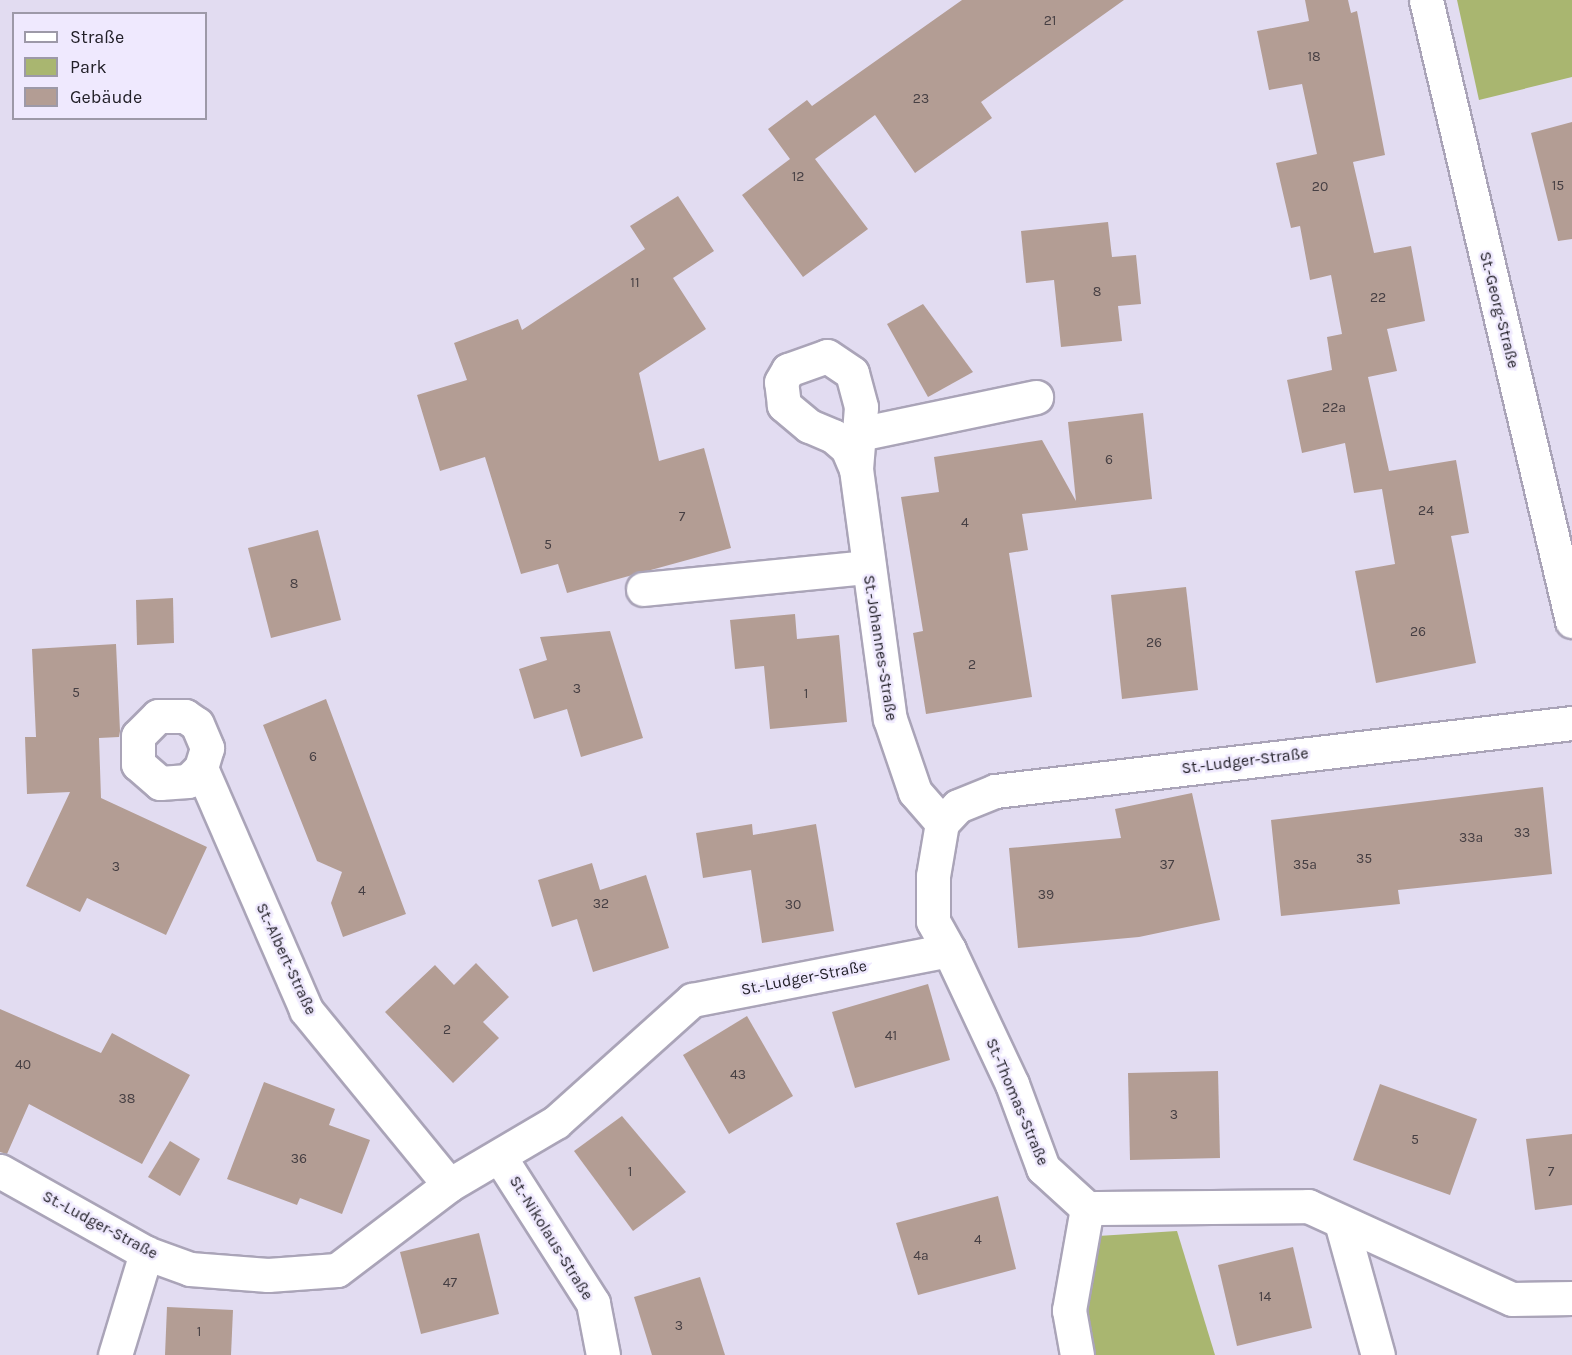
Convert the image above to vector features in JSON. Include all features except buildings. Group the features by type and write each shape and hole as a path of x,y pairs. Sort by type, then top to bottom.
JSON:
{"street":[{"name":"St.-Georg-Straße","path":"1426,0 1572,621"},
{"name":"St.-Johannes-Straße","path":"856,469 840,442 784,405 781,382 788,370 827,356 852,373 861,407 856,469 867,567 890,719 915,792 942,823"},
{"path":"859,434 1036,397"},
{"name":"St.-Johannes-Straße","path":"643,589 867,567"},
{"name":"St.-Ludger-Straße","path":"942,823 958,806 995,791 1572,723"},
{"name":"St.-Albert-Straße","path":"201,768 306,1010 449,1185"},
{"path":"942,823 933,921 949,950"},
{"name":"St.-Ludger-Straße","path":"0,1171 146,1253 190,1269 268,1275 337,1270 449,1185 501,1159 556,1122 692,1000 949,950"},
{"name":"St.-Thomas-Straße","path":"949,950 1012,1084 1043,1168 1087,1208"},
{"name":"St.-Nikolaus-Straße","path":"501,1159 593,1303 603,1355"},
{"path":"1077,1355 1069,1310 1087,1208 1308,1206 1512,1299 1572,1298"},
{"path":"1341,1222 1378,1355"},
{"path":"115,1355 146,1253"}],"green space":[{"path":"1457,0 1572,0 1572,77 1479,100"},
{"path":"1177,1231 1215,1355 1093,1355 1085,1307 1098,1236"}]}
